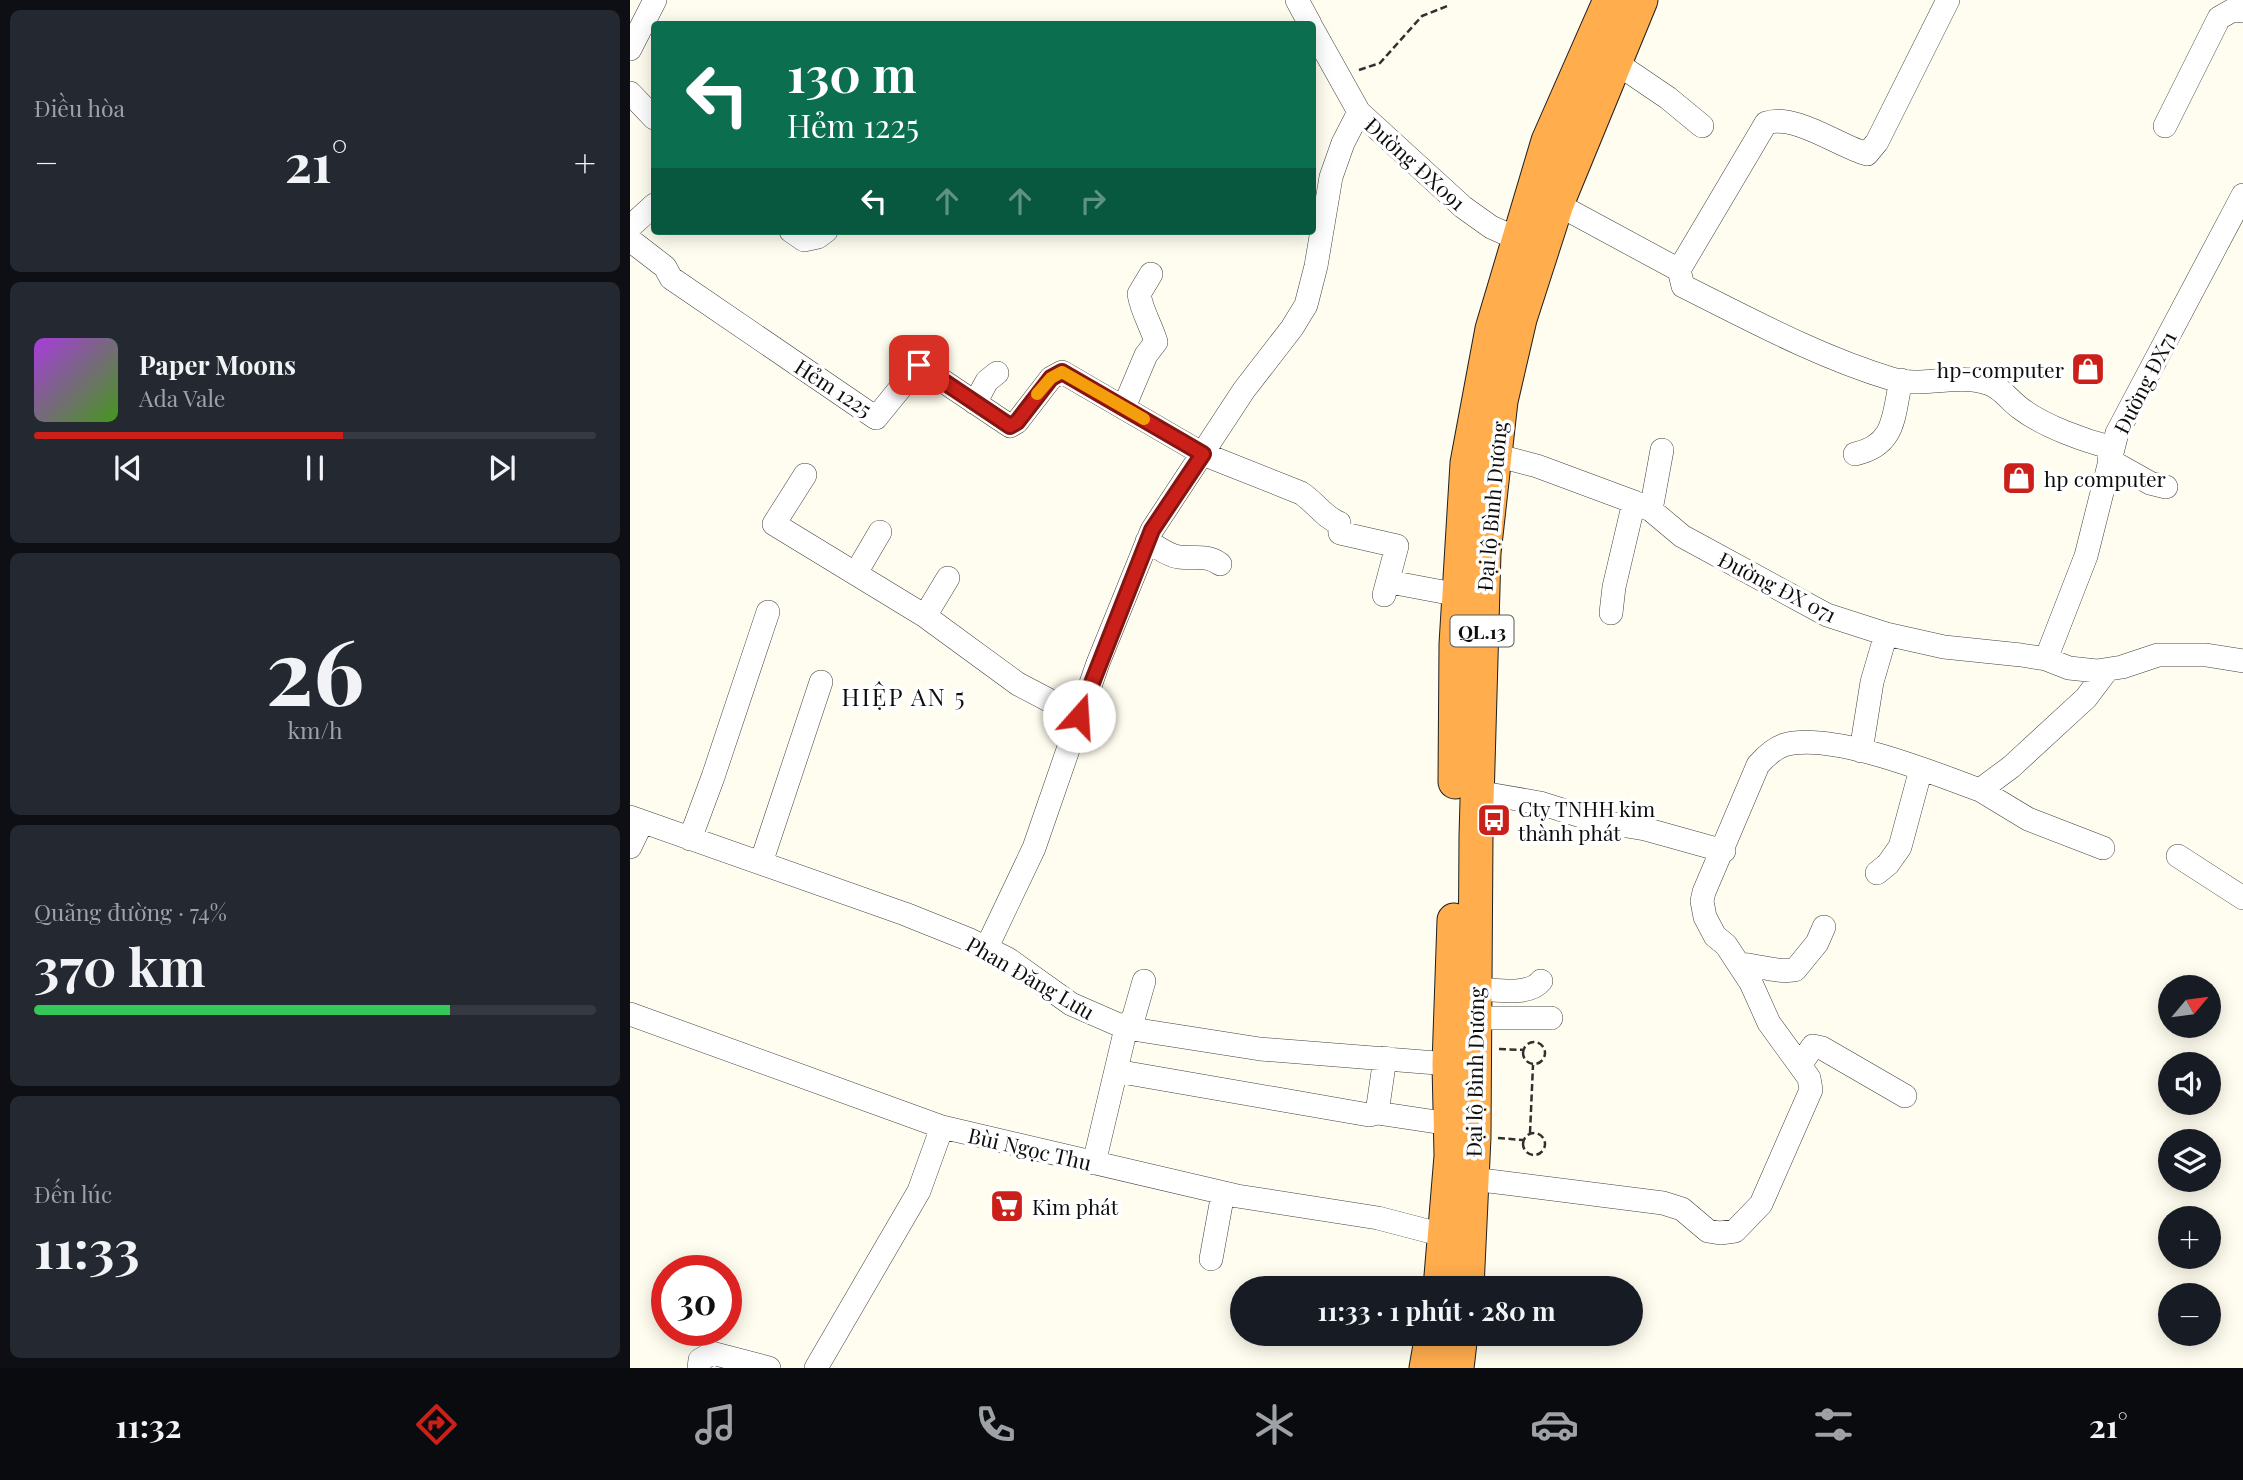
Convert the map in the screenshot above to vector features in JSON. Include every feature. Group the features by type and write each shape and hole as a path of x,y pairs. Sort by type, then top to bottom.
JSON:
{"highway":[{"name":"Đại lộ Bình Dương","path":"1441,1276 1451,1156 1449,1064 1459,595 1467,463 1492,329 1548,141 1610,0"},
{"name":"Đại lộ Bình Dương","path":"1468,1276 1473,1179 1477,792 1484,553 1501,401 1520,318 1556,204 1641,0"},
{"path":"1426,1368 1430,1346"},
{"path":"1457,1368 1460,1346"}],"street":[{"path":"630,49 655,0"},
{"name":"Đường ĐX091","path":"1297,0 1308,21"},
{"path":"1948,0 1877,142 1867,155 1803,126 1775,120 1766,123 1679,270 1683,286 1797,343 1901,380 1962,379 1988,383 2005,393 2021,409 2111,454 2150,483 2166,487"},
{"path":"2165,126 2219,18 2233,10 2243,11"},
{"name":"Đường ĐX091","path":"1316,35 1359,112 1463,207 1491,227 1520,240"},
{"path":"1615,62 1668,97 1702,126"},
{"path":"630,93 651,115"},
{"path":"986,949 1034,848 1079,716 1147,541 1244,390 1292,328 1306,305 1316,265 1331,177 1343,143 1359,112"},
{"name":"Đường ĐX71","path":"2046,659 2086,556 2117,433 2243,195"},
{"path":"1556,204 1679,270"},
{"path":"630,228 651,208"},
{"path":"797,235 804,240 821,235"},
{"name":"Hẻm 1225","path":"630,240 665,267 671,278 876,418 919,365 1010,426 1017,422 1051,378 1062,372 1203,454 1301,493 1315,502 1329,519 1339,523 1340,533 1398,545 1387,589 1459,595"},
{"path":"1124,407 1146,355 1156,342 1150,324 1142,312 1139,295 1151,274"},
{"path":"975,403 987,381 998,373"},
{"path":"1855,454 1874,450 1889,434 1901,380"},
{"path":"1611,613 1614,587 1662,450"},
{"name":"Đường ĐX 071","path":"1495,454 1537,466 1643,506 1682,536 1827,615 1886,634 1944,647 2046,659 2069,668 2097,671 2158,655 2206,655 2243,662"},
{"path":"805,475 774,524 925,616 1018,684 1079,716"},
{"path":"856,573 880,532"},
{"path":"1147,541 1178,558 1202,557 1220,564"},
{"path":"925,616 948,578"},
{"path":"690,839 768,612"},
{"path":"1861,751 1872,682 1886,634"},
{"path":"1980,790 2011,767 2086,698 2107,670"},
{"path":"761,863 821,682"},
{"path":"1473,1179 1663,1203 1682,1209 1708,1231 1720,1233 1735,1231 1761,1204 1811,1090 1810,1078 1769,1023 1751,983 1726,945 1715,936 1705,916 1702,901 1758,765 1767,754 1783,745 1824,744 1861,751 1921,769 1980,790 2028,819 2103,848"},
{"path":"1877,873 1888,864 1900,847 1921,769"},
{"path":"1477,792 1540,803 1597,821 1645,829 1724,851"},
{"path":"630,847 636,820"},
{"name":"Phan Đăng Lưu","path":"636,820 905,914 1008,960 1071,1004 1126,1028 1260,1049 1449,1064"},
{"path":"2179,856 2243,898"},
{"path":"1738,964 1760,965 1781,972 1795,970 1816,943 1824,927"},
{"path":"1094,1163 1126,1028 1134,1016 1144,981"},
{"path":"1476,1003 1532,988 1541,981"},
{"path":"1476,1003 1551,1018"},
{"name":"Bùi Ngọc Thu","path":"630,1014 942,1127 1223,1193 1378,1218 1443,1235"},
{"path":"1801,1065 1813,1046 1822,1048 1905,1096"},
{"path":"1377,1113 1385,1058"},
{"path":"1116,1071 1369,1115 1377,1113 1450,1124"},
{"path":"816,1368 919,1191 942,1127"},
{"path":"1211,1259 1223,1193"},
{"path":"699,1368 700,1360 712,1353 769,1368"}],"path":[{"path":"1343,84 1360,69 1380,63 1422,16 1450,5"},
{"path":"1536,1042 1544,1047 1546,1052 1543,1061 1533,1065 1525,1059 1524,1050 1526,1045 1536,1042"},
{"path":"1530,1133 1540,1134 1545,1143 1537,1155 1527,1154 1522,1145 1530,1133 1533,1065"}],"slow traffic":[{"path":"1037,394 1051,378 1062,372 1144,419"}],"place":[{"name":"hp-computer","path":"2088,369"},
{"name":"hp computer","path":"2019,478"},
{"name":"Cty TNHH kim thành phát","path":"1494,820"},
{"name":"Kim phát","path":"1007,1206"}],"district":[{"name":"HIỆP AN 5","path":"904,696"}],"route":[{"path":"919,365 1010,426 1017,422 1051,378 1062,372 1203,454 1152,530 1079,716"}]}
